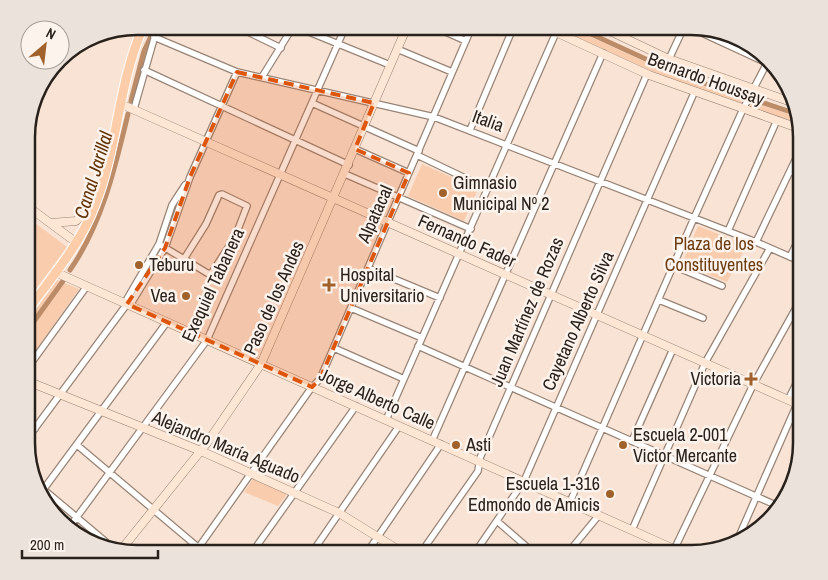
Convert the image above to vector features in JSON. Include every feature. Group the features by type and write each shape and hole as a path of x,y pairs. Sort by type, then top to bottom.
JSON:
{"main road":[{"path":"35,300 76,243 95,205 132,57 140,35"}],"street":[{"path":"134,110 155,35"},
{"name":"Italia","path":"157,35 237,72 434,117 601,180 793,258"},
{"path":"254,35 280,48"},
{"path":"262,78 288,35"},
{"path":"316,35 390,65"},
{"name":"Exequiel Tabanera","path":"73,522 207,340 342,35"},
{"name":"Paso de los Andes","path":"126,544 201,451 261,364 345,174 403,35"},
{"path":"452,35 466,41"},
{"name":"Alpatacal","path":"201,545 320,378 468,35"},
{"path":"470,130 510,35"},
{"path":"386,420 556,35"},
{"name":"Bernardo Houssay","path":"568,35 647,74 792,126"},
{"path":"618,35 751,95 786,102"},
{"path":"669,59 680,35"},
{"path":"715,38 751,54"},
{"path":"397,49 452,72"},
{"path":"432,441 603,53"},
{"path":"570,502 694,218 743,109 765,67"},
{"path":"144,70 348,164"},
{"path":"35,429 127,304 132,302 162,246 190,177 208,142 237,72"},
{"name":"Juan Martínez de Rozas","path":"426,545 478,471 479,462 647,74"},
{"name":"Cayetano Alberto Silva","path":"480,545 524,482 598,316 694,92"},
{"name":"Fernando Fader","path":"121,104 793,402"},
{"path":"312,104 418,153 488,189"},
{"path":"728,231 777,120"},
{"path":"355,149 410,173"},
{"path":"756,242 793,165"},
{"path":"345,174 471,229"},
{"path":"162,246 184,259 208,273 213,272 235,237 246,206 220,195 206,224 184,259"},
{"path":"51,224 76,221 95,205"},
{"path":"35,214 76,243"},
{"path":"632,530 663,455 705,363 770,248"},
{"path":"790,257 793,251"},
{"path":"674,266 722,286"},
{"path":"368,268 440,298"},
{"name":"Jorge Alberto Calle","path":"56,272 599,515 661,545"},
{"path":"35,358 87,286"},
{"path":"659,300 703,318"},
{"path":"351,308 422,338"},
{"path":"677,545 753,385 793,313"},
{"path":"46,487 167,322"},
{"path":"418,346 773,504"},
{"path":"334,348 404,379"},
{"path":"632,441 673,349"},
{"name":"Alejandro María Aguado","path":"35,383 251,473 338,513 392,545"},
{"path":"788,400 793,390"},
{"path":"257,545 356,406"},
{"path":"741,532 793,418"},
{"path":"317,545 399,426"},
{"path":"372,545 441,444"},
{"path":"77,445 195,545"},
{"path":"51,499 102,539"},
{"path":"574,545 599,515"},
{"path":"497,521 525,545"}],"highlighted area":[{"path":"237,72 374,103 355,149 409,173 320,379 312,387 127,304 165,248 190,177"}],"green space":[{"path":"572,35 586,35 685,80 791,115 792,121 678,83"},
{"name":"Gimnasio Municipal Nº 2","path":"422,164 478,189 464,221 408,196"},
{"path":"35,223 67,247 35,290"},
{"name":"Plaza de los Constituyentes","path":"698,226 747,245 727,282 682,264"},
{"path":"57,280 79,289 35,352 35,311"},
{"path":"254,478 287,494 278,506 244,492"}],"waterway":[{"name":"Canal Jarillal","path":"131,101 144,51 152,35"},
{"path":"593,35 685,77 790,112"},
{"name":"Canal Jarillal","path":"70,270 91,234 99,215 128,114"},
{"name":"Canal Jarillal","path":"35,320 63,281"}],"place":[{"name":"Gimnasio Municipal Nº 2","path":"443,193"},
{"name":"Teburu","path":"139,265"},
{"name":"Hospital Universitario","path":"329,285"},
{"name":"Vea","path":"186,296"},
{"name":"Victoria","path":"751,379"},
{"name":"Asti","path":"456,445"},
{"name":"Escuela 2-001 Victor Mercante","path":"623,445"},
{"name":"Escuela 1-316 Edmondo de Amicis","path":"610,494"}]}
